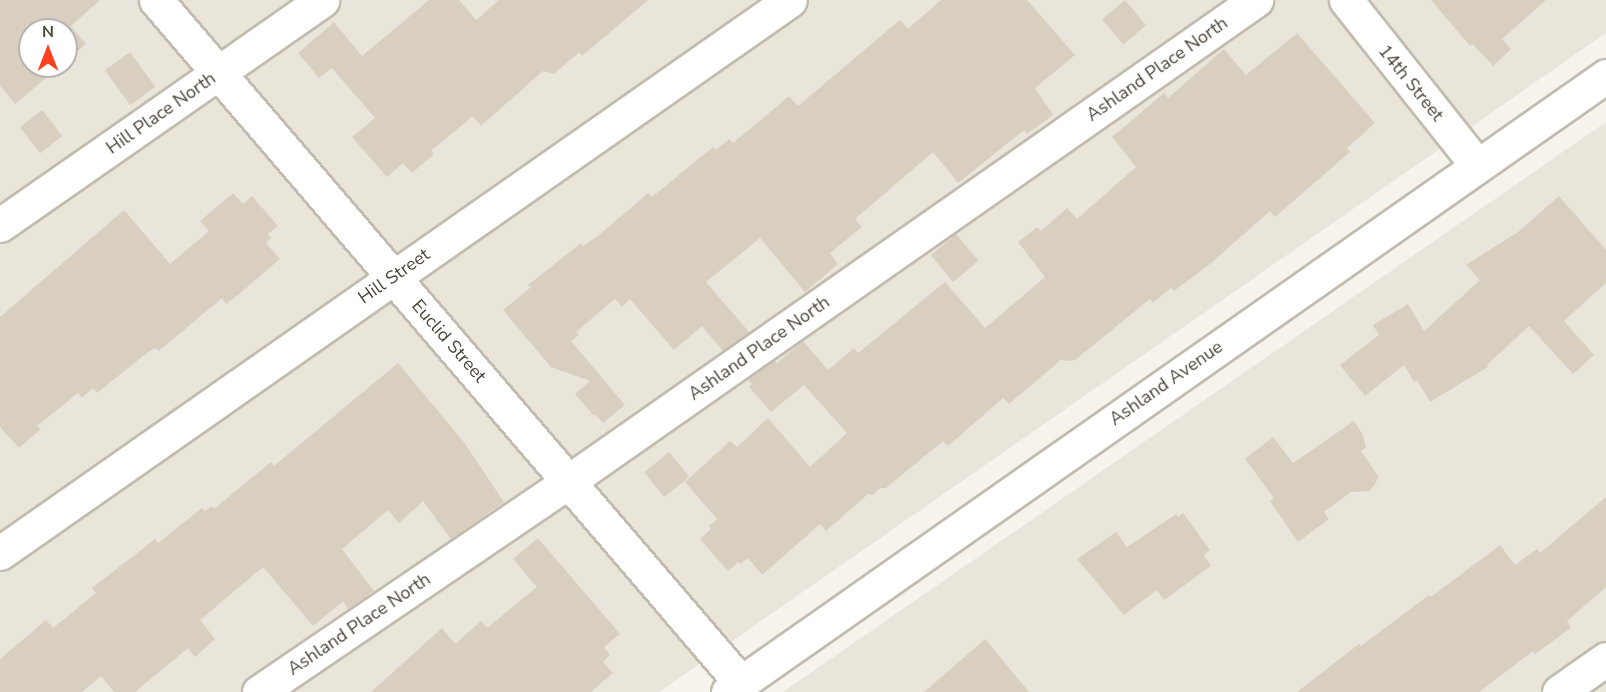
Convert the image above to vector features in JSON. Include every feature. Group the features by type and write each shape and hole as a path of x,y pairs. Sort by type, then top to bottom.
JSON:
{"street":[{"name":"Euclid Street","path":"156,0 569,481 734,687"},
{"name":"Hill Place North","path":"0,225 322,0"},
{"name":"Hill Street","path":"0,553 790,0"},
{"name":"Ashland Place North","path":"258,692 569,481 1256,0"},
{"name":"14th Street","path":"1346,0 1477,165"},
{"name":"Ashland Avenue","path":"734,687 1606,76"},
{"path":"1559,692 1606,659"}],"shaded area":[{"path":"0,0 1606,0 1606,33 659,692 0,692"},
{"path":"1606,122 1606,692 783,692"}],"building":[{"path":"0,0 100,0 78,20 18,18 18,78 46,78 15,104 0,86"},
{"path":"429,0 459,0 476,20 499,0 648,0 582,56 579,52 554,74 543,71 481,126 473,116 431,151 434,154 412,173 403,163 387,177 352,137 375,118 332,68 319,78 298,53 334,22 362,56"},
{"path":"941,0 1027,0 1075,55 1035,88 1053,115 1027,134 1024,130 958,183 933,152 855,219 862,227 830,253 838,264 805,292 760,238 706,282 749,332 723,351 702,326 674,350 630,299 622,307 615,299 576,332 579,335 571,341 625,405 603,423 595,414 594,416 575,394 590,381 551,367 503,310 531,287 528,285 581,243 583,246 599,235 648,193 652,197 713,147 716,150 729,139 733,143 789,96 798,106 900,20 908,29"},
{"path":"1125,0 1146,25 1123,45 1102,19"},
{"path":"1431,0 1546,0 1502,39 1511,49 1493,66 1473,44 1470,46"},
{"path":"1297,33 1375,123 1347,148 1350,152 1275,217 1270,211 1210,264 1174,291 1171,288 1153,303 1150,299 1075,360 1064,361 1062,359 1009,404 1003,398 948,446 943,441 886,488 880,488 873,495 868,494 826,531 820,524 762,575 748,558 740,564 738,562 728,571 700,539 711,529 709,526 717,519 685,482 730,441 737,447 768,418 810,467 847,433 804,385 771,412 749,387 752,384 747,379 774,360 777,363 803,341 828,370 854,348 858,353 945,282 985,328 1045,277 1018,242 1037,227 1041,231 1067,208 1077,219 1136,167 1112,137 1164,93 1168,98 1224,49 1246,75"},
{"path":"78,34 86,44 78,51"},
{"path":"130,52 155,87 130,105 105,70"},
{"path":"42,110 62,136 40,153 20,127"},
{"path":"233,193 243,204 252,196 278,226 268,234 271,238 266,243 280,259 226,304 222,298 159,351 155,348 148,352 97,393 93,388 82,398 78,393 37,426 41,429 19,448 0,427 0,317 124,210 170,264 209,231 200,221"},
{"path":"1559,196 1606,250 1606,283 1564,321 1594,355 1573,374 1529,326 1487,365 1488,367 1430,402 1417,380 1414,382 1404,365 1365,396 1340,365 1379,335 1373,325 1408,304 1424,331 1480,280 1466,265 1518,232"},
{"path":"956,234 978,261 953,282 931,255"},
{"path":"398,363 463,441 504,502 451,539 423,501 399,523 388,510 342,549 374,591 348,609 343,601 313,626 263,567 200,620 215,639 195,657 188,648 135,692 114,692 101,676 82,692 0,692 0,659 46,620 53,628 96,593 92,588 155,539 158,543 202,508 205,511 212,506 214,509 271,462 274,466"},
{"path":"1354,421 1363,435 1366,448 1361,451 1378,476 1376,483 1369,491 1351,492 1324,512 1329,519 1298,542 1270,501 1274,498 1245,459 1273,437 1293,463"},
{"path":"669,452 689,477 664,497 644,472"},
{"path":"1606,497 1606,587 1567,621 1571,628 1535,654 1533,651 1479,692 1297,692 1359,644 1361,646 1429,595 1431,597 1500,545 1515,565 1537,549 1540,553"},
{"path":"1183,513 1210,550 1204,555 1211,566 1164,600 1157,590 1124,615 1077,559 1116,532 1127,547 1176,514 1178,517"},
{"path":"538,538 620,634 604,647 610,655 603,662 613,673 591,692 371,692 442,628 455,644 481,621 487,628 537,587 513,559"},
{"path":"985,639 1029,692 924,692"}]}
